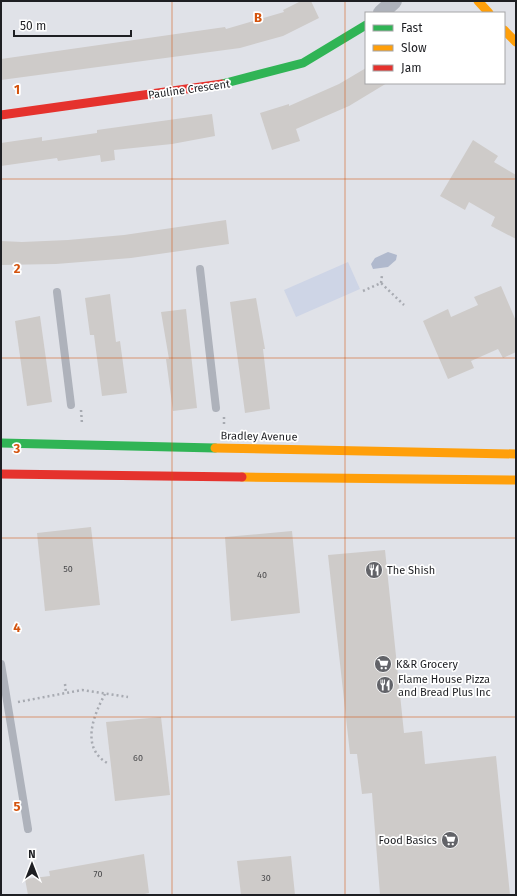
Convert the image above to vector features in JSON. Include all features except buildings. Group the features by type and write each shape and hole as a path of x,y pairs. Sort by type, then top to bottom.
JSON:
{"main road":[{"path":"478,1 488,12"},
{"name":"Pauline Crescent","path":"1,115 232,83 303,62 365,26"},
{"name":"Bradley Avenue","path":"1,443 516,454"},
{"path":"1,474 516,480"}],"street":[{"path":"382,12 394,1"}],"lane":[{"path":"200,269 216,408"},
{"path":"57,292 71,405"},
{"path":"1,664 3,694 8,704 28,829"}],"path":[{"path":"381,283 382,275"},
{"path":"363,291 381,283"},
{"path":"381,283 404,305"},
{"path":"65,684 66,693"},
{"path":"8,704 82,690 128,697"},
{"path":"105,694 95,713 92,730 92,743 96,755 109,764"}],"shaded area":[{"path":"388,252 397,255 396,260 388,267 373,269 371,264 375,258"},
{"path":"348,262 360,289 296,317 284,290"}],"traffic: fast":[{"path":"222,84 303,63 365,26"},
{"path":"1,443 215,448"}],"traffic: slow":[{"path":"478,1 488,12"},
{"path":"505,31 516,42"},
{"path":"215,448 516,454"},
{"path":"242,477 516,480"}],"traffic: jam":[{"path":"1,115 222,84"},
{"path":"1,474 242,477"}],"place":[{"name":"The Shish","path":"374,570"},
{"name":"K&R Grocery","path":"383,664"},
{"name":"Flame House Pizza and Bread Plus Inc","path":"385,685"},
{"name":"Food Basics","path":"450,840"}]}
